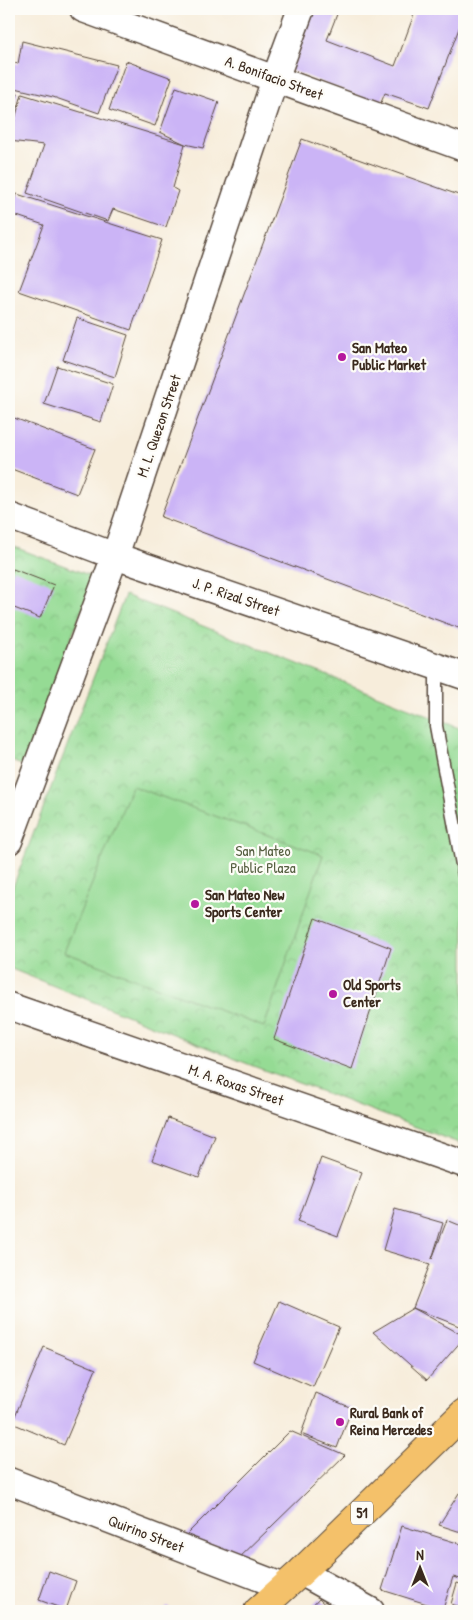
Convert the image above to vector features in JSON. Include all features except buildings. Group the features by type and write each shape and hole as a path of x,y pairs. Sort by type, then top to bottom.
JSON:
{"highway":[{"name":"51","path":"258,1611 464,1413"}],"street":[{"name":"A. Bonifacio Street","path":"83,9 464,148"},
{"name":"M. L. Quezon Street","path":"9,841 115,556 275,78 301,9"},
{"name":"J. P. Rizal Street","path":"9,516 115,556 464,676"},
{"name":"M. A. Roxas Street","path":"9,1006 464,1164"},
{"name":"Quirino Street","path":"9,1481 292,1580 371,1611"}],"lane":[{"path":"436,666 436,726 464,875"}],"green space":[{"path":"9,545 94,577 24,766 9,760"},
{"name":"San Mateo Public Plaza","path":"125,595 464,730 464,1145 253,1066 9,968 9,897"},
{"name":"San Mateo New Sports Center","path":"132,786 323,855 264,1027 64,952"}],"place":[{"name":"San Mateo Public Market","path":"342,357"},
{"name":"San Mateo New Sports Center","path":"195,904"},
{"name":"Old Sports Center","path":"333,994"},
{"name":"Rural Bank of Reina Mercedes","path":"340,1422"}]}
